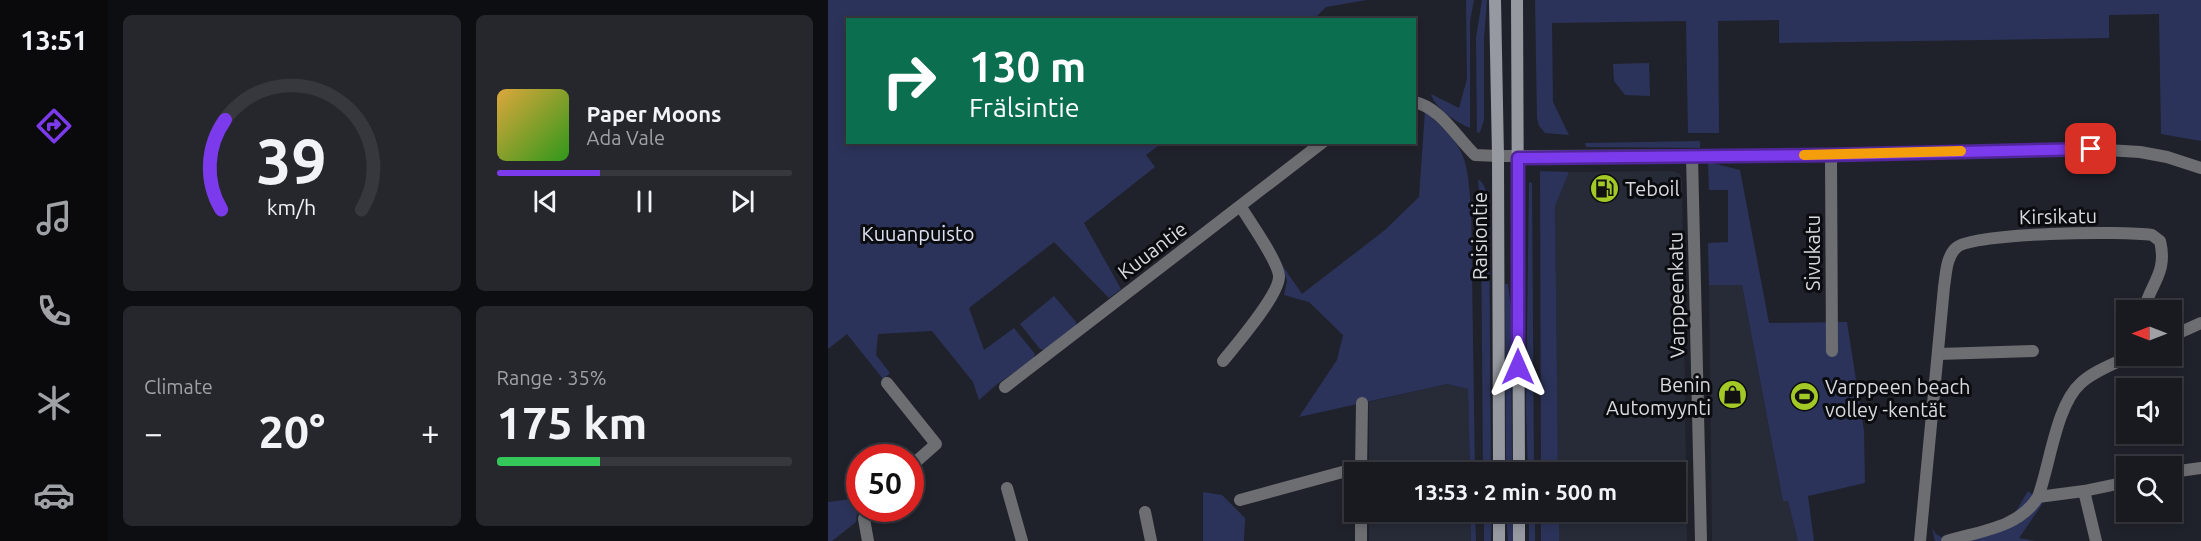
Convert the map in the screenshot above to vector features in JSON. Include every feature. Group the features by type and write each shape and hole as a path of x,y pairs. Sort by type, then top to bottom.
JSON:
{"main road":[{"name":"Raisiontie","path":"1495,0 1499,462"},
{"name":"Raisiontie","path":"1517,0 1519,462"},
{"path":"1499,522 1499,541"},
{"path":"1519,522 1519,541"}],"street":[{"path":"1416,102 1434,111 1475,155 1518,158 1831,155 2091,149 2140,152 2167,157 2201,168"},
{"name":"Kuuantie","path":"1005,387 1320,144"},
{"name":"Sivukatu","path":"1831,155 1832,351"},
{"name":"Varppeenkatu","path":"1692,156 1701,541"},
{"path":"1223,362 1275,292 1279,278 1276,266 1241,207"},
{"name":"Kirsikatu","path":"1938,354 1949,258 1956,247 1967,242 1999,237 2044,235 2152,235 2160,241 2163,251 2158,280 2149,300"},
{"path":"2182,332 2201,323"},
{"path":"1920,541 1938,354 2033,351"},
{"path":"1947,541 2012,522 2031,508 2038,497 2059,424 2071,394 2081,383 2116,363"},
{"path":"887,383 936,444 924,455"},
{"path":"1361,462 1362,403"},
{"path":"2182,471 2201,468"},
{"path":"1240,500 1344,474"},
{"path":"2038,497 2116,484"},
{"path":"1007,488 1022,541"},
{"path":"2084,491 2096,541"},
{"path":"1145,512 1152,541"},
{"path":"865,522 868,541"},
{"path":"1361,522 1361,541"}],"shaded area":[{"path":"1673,171 1680,174 1682,180 1686,462 1558,462 1555,205 1569,172"},
{"path":"1709,285 1742,285 1783,501 1788,500 1798,541 1712,541"},
{"path":"1447,384 1468,389 1470,462 1369,462 1369,402"},
{"path":"1686,469 1687,541 1559,541 1559,522 1686,522"},
{"path":"1369,522 1471,522 1471,541 1369,541"}],"green space":[{"name":"Kuuanpuisto","path":"828,0 1367,0 1326,7 1315,18 846,18 846,144 1161,144 1146,155 1155,167 1084,223 1121,289 1109,298 1054,242 969,308 984,350 1014,328 1035,354 1033,359 979,400 973,382 932,331 878,334 876,355 890,373 883,379 847,334 828,349"},
{"path":"1466,0 1474,0 1470,21 1470,128 1447,114 1431,94 1459,108 1467,79"},
{"path":"1482,0 1487,0 1484,38 1484,120 1480,132 1477,133 1476,38"},
{"path":"1535,0 2201,0 2201,141 2161,134 2159,14 2109,15 2109,38 1779,43 1779,20 1718,21 1719,133 1688,133 1686,21 1552,23 1553,102 1569,135 1545,133 1539,126 1537,118"},
{"path":"1649,63 1650,96 1625,95 1614,81 1613,64"},
{"path":"1425,110 1459,148 1468,180 1471,207 1475,462 1470,462 1468,389 1447,384 1299,417 1337,360 1343,335 1309,302 1284,295 1287,281 1282,265 1302,294 1385,230 1419,197"},
{"path":"1700,141 1700,148 1586,147 1585,143"},
{"path":"1708,162 1740,170 1769,323 1847,322 1864,431 1865,483 1808,496 1814,541 1798,541 1788,501 1783,501 1742,285 1709,285 1708,243 1728,242 1728,190 1709,190"},
{"path":"1540,171 1569,172 1555,206 1558,462 1541,462"},
{"path":"1478,179 1485,189 1489,212 1491,462 1483,462 1481,213"},
{"path":"1529,182 1532,183 1534,462 1528,462 1526,409"},
{"path":"1505,284 1508,284 1511,309 1512,462 1506,462"},
{"path":"1054,296 1076,322 1076,328 1044,350 1040,349 1020,324"},
{"path":"2028,491 2043,503 2019,538 2035,541 1935,541 1932,528 1943,538 1997,522 2016,511"},
{"path":"1203,492 1222,495 1245,518 1244,541 1203,541"},
{"path":"846,500 846,522 856,522 832,541 828,541 828,502"},
{"path":"1471,522 1475,522 1476,541 1471,541"},
{"path":"1484,522 1492,522 1491,541 1484,541"},
{"path":"1507,522 1513,522 1513,541 1508,541"},
{"path":"1529,522 1535,522 1535,541 1529,541"},
{"path":"1541,522 1559,522 1559,541 1541,541"}],"slow traffic":[{"path":"1804,155 1961,151"}],"place":[{"name":"Teboil","path":"1604,188"},
{"name":"Benin Automyynti","path":"1732,395"},
{"name":"Varppeen beach volley -kentät","path":"1804,397"}],"route":[{"path":"1518,367 1518,158 1831,155 2091,149"}]}
